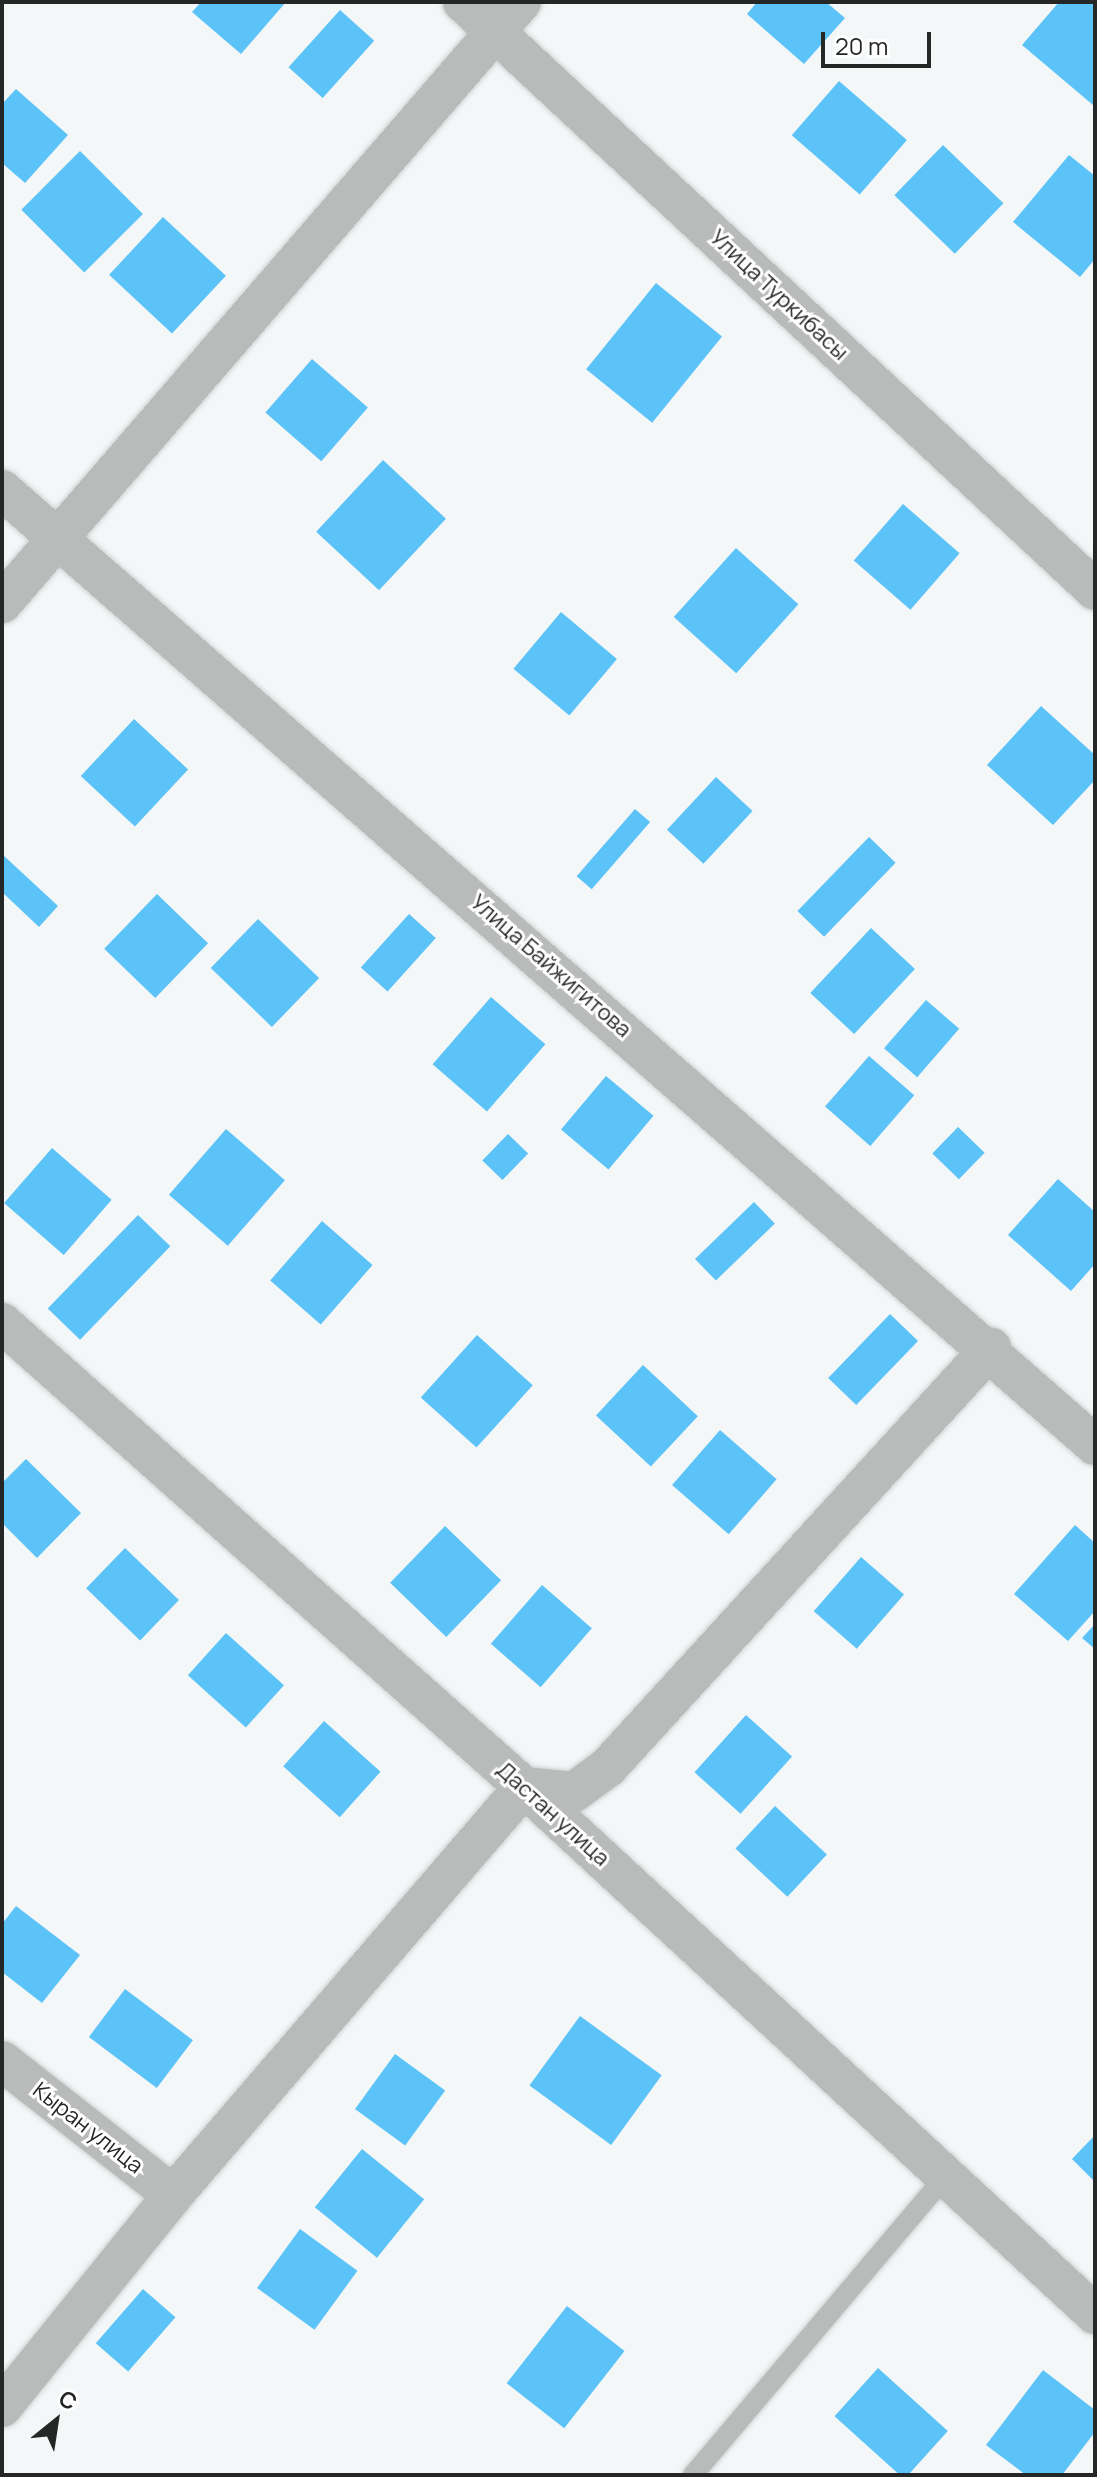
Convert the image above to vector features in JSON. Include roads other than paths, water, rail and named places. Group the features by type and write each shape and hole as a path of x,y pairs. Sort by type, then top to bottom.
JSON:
{"street":[{"name":"Улица Туркибасы","path":"463,2 508,16 1095,590"},
{"path":"2,603 508,16"},
{"name":"Улица Байжигитова","path":"2,490 991,1348 1095,1445"},
{"name":"Дастан улица","path":"2,1323 524,1787 1095,2314"},
{"path":"2,2407 173,2195 524,1787 574,1792 608,1767 991,1348"},
{"name":"Кыран улица","path":"2,2061 173,2195"}],"lane":[{"path":"693,2475 946,2176"}]}
